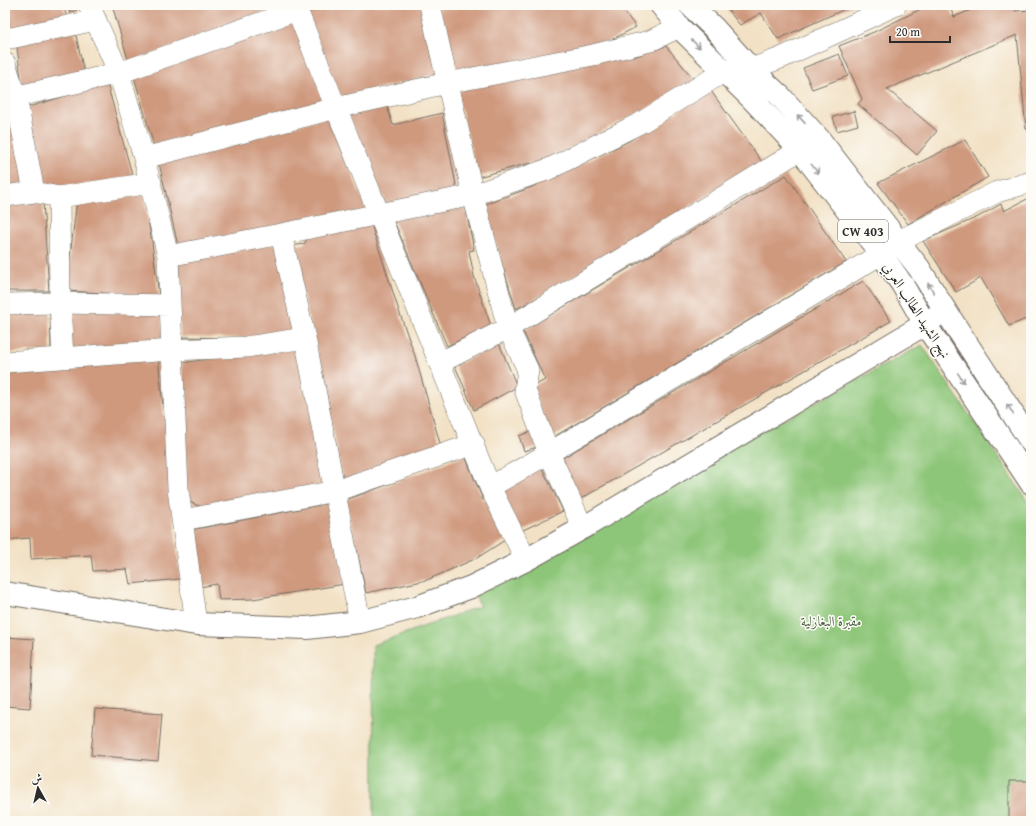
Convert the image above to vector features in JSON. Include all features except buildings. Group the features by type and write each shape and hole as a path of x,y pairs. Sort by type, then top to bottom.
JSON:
{"main road":[{"name":"نهج الشهيد الطالب العربي","path":"661,5 679,27 725,71 800,150 881,254 902,284 925,324 1031,483"},
{"name":"نهج الشهيد الطالب العربي","path":"690,5 715,29 751,69 780,96 820,140 899,241 919,268 1031,441"},
{"path":"5,594 196,624 307,628 360,622 417,607 471,587 526,560 584,528 925,324 945,310"}],"street":[{"path":"430,5 473,195 508,328 528,370 525,390 549,453 584,528"},
{"path":"168,256 473,195 549,169 642,122 725,71 751,69 781,58 896,5"},
{"path":"11,98 119,73 296,7 439,363 474,444 490,487 526,560"},
{"path":"5,37 11,38 93,13 119,73 151,183 168,256 178,489 196,624"},
{"path":"144,158 336,108 447,83 594,55 650,41 679,27"},
{"path":"5,63 11,98 34,192"},
{"path":"439,363 508,328 800,150"},
{"path":"899,241 997,192 1031,182"},
{"path":"5,196 34,192 59,197 151,183"},
{"path":"59,197 60,303 63,358"},
{"path":"282,234 336,491 360,622"},
{"path":"490,487 881,254"},
{"path":"5,304 60,303 170,305"},
{"path":"5,362 172,350 246,347 305,338"},
{"path":"182,520 336,491 474,444"}],"green space":[{"name":"مقبرة البغازلية","path":"922,345 1031,506 1031,821 374,821 373,645 480,606 474,593 583,528"}]}
